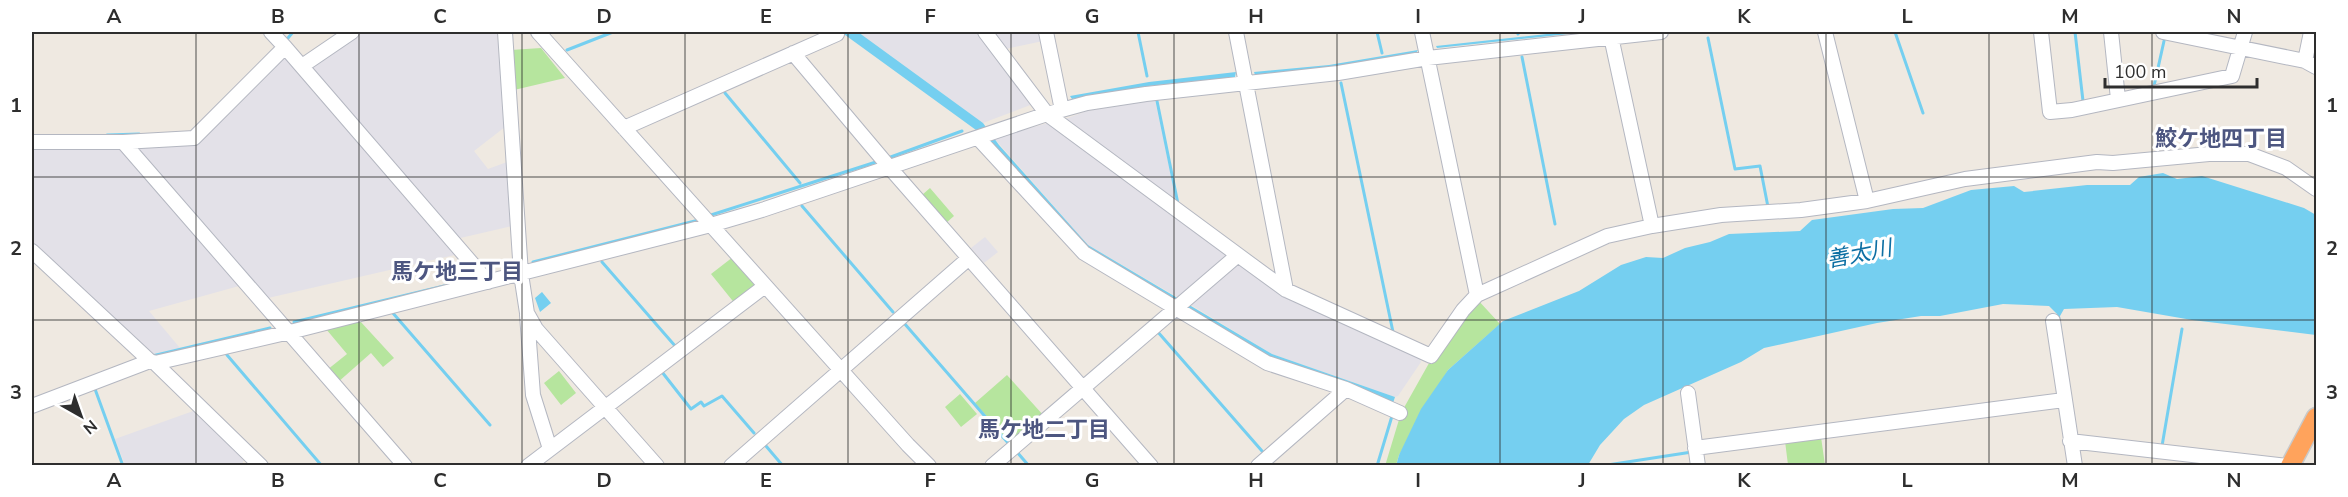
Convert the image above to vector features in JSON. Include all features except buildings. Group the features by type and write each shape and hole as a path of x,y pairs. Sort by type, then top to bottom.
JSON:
{"highway":[{"path":"2289,465 2316,417"}],"street":[{"path":"271,32 488,282"},
{"path":"302,66 352,32"},
{"path":"505,32 521,274 527,313 533,395 550,449"},
{"path":"538,32 908,445 929,465"},
{"path":"985,32 1047,114 1286,290 1431,356 1463,310 1477,295 1606,236 1652,226 1721,215 1801,210 1867,201 1965,178 2097,162 2113,163 2209,154 2255,155 2286,168 2316,189"},
{"path":"1046,32 1062,110"},
{"path":"1236,32 1286,290"},
{"path":"1422,32 1477,295"},
{"path":"32,406 152,362 290,333 711,225 890,168 1047,114 1088,104 1146,94 1338,73 1428,58 1611,34 1661,32"},
{"path":"1825,32 1867,201"},
{"path":"2041,32 2050,112 2072,110 2232,75 2245,32"},
{"path":"2111,32 2118,99"},
{"path":"2163,32 2180,33 2311,64 2311,32"},
{"path":"624,128 837,34"},
{"path":"1611,34 1652,226"},
{"path":"32,142 123,142 194,138 285,47"},
{"path":"793,53 890,168 1151,465"},
{"path":"978,138 1084,253 1179,304 1267,363 1346,389 1400,413"},
{"path":"123,142 405,465"},
{"path":"32,250 152,362 247,460 261,465"},
{"path":"992,465 1238,255"},
{"path":"731,465 969,258"},
{"path":"528,465 765,286"},
{"path":"527,313 536,329 657,465"},
{"path":"2053,321 2075,465"},
{"path":"1258,465 1346,389"},
{"path":"1688,393 1698,465"},
{"path":"1695,447 2064,400"},
{"path":"2070,441 2289,465"}],"shaded area":[{"path":"359,32 497,32 505,127 474,151 488,169 507,162 512,226 456,239 308,66"},
{"path":"858,32 980,32 1033,104 983,123"},
{"path":"988,32 1041,32 1043,41 1001,50"},
{"path":"286,56 459,254 268,298 135,145 195,141 279,57"},
{"path":"1155,100 1177,205 1068,126 1065,119 1087,111"},
{"path":"1048,123 1230,252 1229,257 1179,298 1088,245 994,138"},
{"path":"118,144 239,286 149,311 180,348 148,355 32,246 32,145"},
{"path":"985,237 998,252 984,263 971,248"},
{"path":"1243,264 1419,356 1421,362 1398,396 1395,397 1272,354 1188,303 1234,265"},
{"path":"196,410 243,454 244,460 241,466 125,465 115,439"}],"green space":[{"path":"541,48 565,78 514,90 511,50"},
{"path":"930,188 954,216 946,223 922,195"},
{"path":"733,257 756,283 754,290 736,305 711,274"},
{"path":"1477,299 1500,324 1448,370 1399,455 1396,465 1385,466 1401,413 1433,356"},
{"path":"360,321 394,358 383,367 371,353 337,383 327,370 347,354 326,329"},
{"path":"559,371 576,393 561,405 544,383"},
{"path":"1007,375 1044,416 1011,444 975,403"},
{"path":"960,394 977,414 961,427 945,407"},
{"path":"1821,437 1825,465 1788,465 1785,441"}],"water":[{"path":"841,32 858,32 983,123 999,145 1088,245 1272,354 1395,397 1393,403 1269,358 1085,249 976,130"},
{"path":"1565,32 1587,32 1437,48 1436,46"},
{"path":"1418,50 1416,53 1329,68 1255,75 1254,72 1329,65"},
{"path":"1236,72 1235,77 1149,86 1072,99 1070,96 1149,82"},
{"name":"善太川","path":"2163,173 2177,179 2202,176 2304,208 2316,215 2316,335 2192,320 2117,307 2064,309 2060,316 2077,438 2057,314 2049,306 2003,304 1940,316 1921,316 1877,323 1764,348 1741,362 1644,405 1624,419 1600,445 1588,465 1396,466 1421,409 1448,370 1503,321 1579,291 1621,265 1646,257 1663,258 1685,248 1710,242 1729,234 1800,231 1812,220 1893,209 1923,208 1971,190 2014,186 2024,192 2087,185 2130,185 2139,177"},
{"path":"542,292 551,303 540,312 535,298"}],"waterway":[{"path":"288,38 293,32"},
{"path":"567,50 613,32"},
{"path":"1138,32 1147,76"},
{"path":"1377,32 1382,53"},
{"path":"1895,32 1923,113"},
{"path":"2075,32 2083,101"},
{"path":"1708,38 1735,169 1760,166 1768,207"},
{"path":"2154,86 2164,41"},
{"path":"2314,55 2316,43"},
{"path":"1522,57 1555,224"},
{"path":"1341,83 1393,332"},
{"path":"725,93 800,183"},
{"path":"1157,101 1178,204"},
{"path":"888,158 962,131"},
{"path":"107,135 139,134"},
{"path":"711,215 876,162"},
{"path":"802,206 893,312"},
{"path":"533,262 695,221"},
{"path":"602,262 676,347"},
{"path":"294,322 444,286"},
{"path":"392,312 490,425"},
{"path":"904,323 1009,444"},
{"path":"152,356 270,328"},
{"path":"2162,446 2182,329"},
{"path":"1157,331 1262,451"},
{"path":"227,355 322,466"},
{"path":"662,372 691,409 701,402 704,406 722,396 754,433"},
{"path":"95,389 123,466"},
{"path":"1377,466 1392,416"},
{"path":"766,446 783,466"},
{"path":"1017,452 1029,466"},
{"path":"1601,466 1692,452"}],"district":[{"name":"鮫ケ地四丁目","path":"2221,138"},
{"name":"馬ケ地三丁目","path":"457,271"},
{"name":"馬ケ地二丁目","path":"1044,429"}]}
